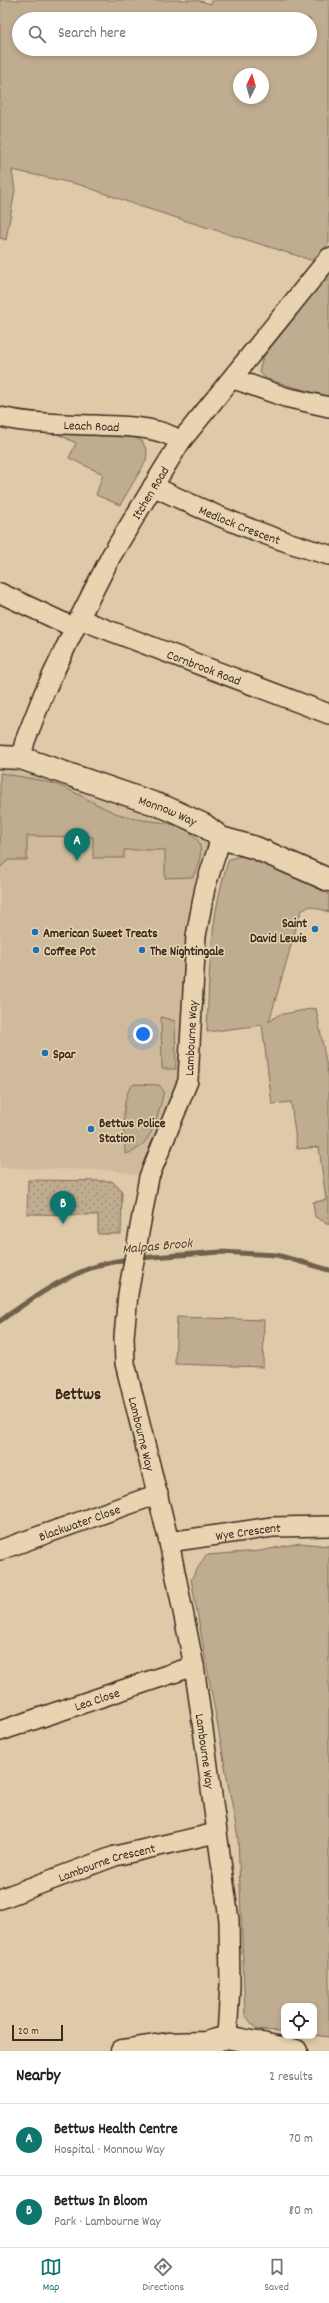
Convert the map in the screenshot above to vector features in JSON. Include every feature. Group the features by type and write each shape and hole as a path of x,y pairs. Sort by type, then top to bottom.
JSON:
{"street":[{"name":"Itchen Road","path":"10,758 25,741 44,693 111,556 181,442 234,379 329,258"},
{"path":"234,379 285,397 329,407"},
{"name":"Leach Road","path":"0,417 25,422 142,427 168,433 181,442"},
{"name":"Medlock Crescent","path":"153,486 206,512 302,547 329,555"},
{"name":"Cornbrook Road","path":"0,593 77,624 329,714"},
{"name":"Monnow Way","path":"10,758 167,808 204,825 221,838 256,848 329,880"},
{"name":"Lambourne Way","path":"221,838 205,888 196,936 188,1081 149,1177 132,1272 124,1337 125,1363 169,1542 194,1666 229,1920 230,1985 227,2037"},
{"name":"Blackwater Close","path":"0,1550 158,1494"},
{"name":"Wye Crescent","path":"169,1542 272,1527 329,1526"},
{"name":"Lea Close","path":"0,1731 194,1666"},
{"name":"Lambourne Crescent","path":"0,1899 115,1856 216,1833"},
{"path":"122,2051 168,2044 206,2043 227,2037 296,2051"}],"shaded area":[{"path":"0,0 197,0 211,4 212,0 329,0 329,243 314,261 139,206 81,185 12,170 15,190 6,240 0,238"},
{"path":"329,274 329,397 266,379 259,371 263,357"},
{"path":"47,429 129,435 142,441 147,451 146,461 120,505 96,495 103,474 69,458 76,443"},
{"path":"8,758 204,825 214,855 188,1081 149,1177 111,1170 0,1168 0,769"},
{"path":"0,773 58,785 123,816 140,820 166,823 182,828 195,837 200,846 200,857 193,877 165,878 165,850 124,850 124,858 93,858 93,837 27,836 27,860 8,860 0,868"},
{"path":"241,856 262,861 329,894 329,912 310,906 301,911 269,1022 278,1015 316,1008 329,1078 329,1224 315,1217 313,1202 326,1200 319,1147 297,1149 291,1102 272,1104 262,1025 207,1032 212,944 218,901 229,859"},
{"path":"161,1017 175,1021 176,1069 162,1069"},
{"path":"134,1084 159,1085 164,1091 156,1120 148,1138 134,1151 125,1154 124,1116 126,1097 129,1089"},
{"path":"28,1180 112,1181 122,1191 121,1234 98,1234 98,1215 27,1214"},
{"path":"177,1317 264,1320 263,1367 175,1364"},
{"path":"300,1543 329,1546 329,2037 317,2035 317,2003 281,2003 281,2031 257,2030 245,2015 238,1838 191,1579 206,1555 260,1551"}],"waterway":[{"name":"Malpas Brook","path":"139,1258 221,1252 277,1255 329,1270"},
{"name":"Malpas Brook","path":"0,1321 46,1290 78,1273 95,1266 131,1259"}],"place":[{"name":"Bettws Health Centre","path":"77,861"},
{"name":"Saint David Lewis","path":"315,929"},
{"name":"American Sweet Treats","path":"35,932"},
{"name":"Coffee Pot","path":"36,950"},
{"name":"The Nightingale","path":"142,950"},
{"name":"Spar","path":"45,1053"},
{"name":"Bettws Police Station","path":"91,1129"},
{"name":"Bettws In Bloom","path":"63,1224"}],"district":[{"name":"Bettws","path":"78,1393"}]}
